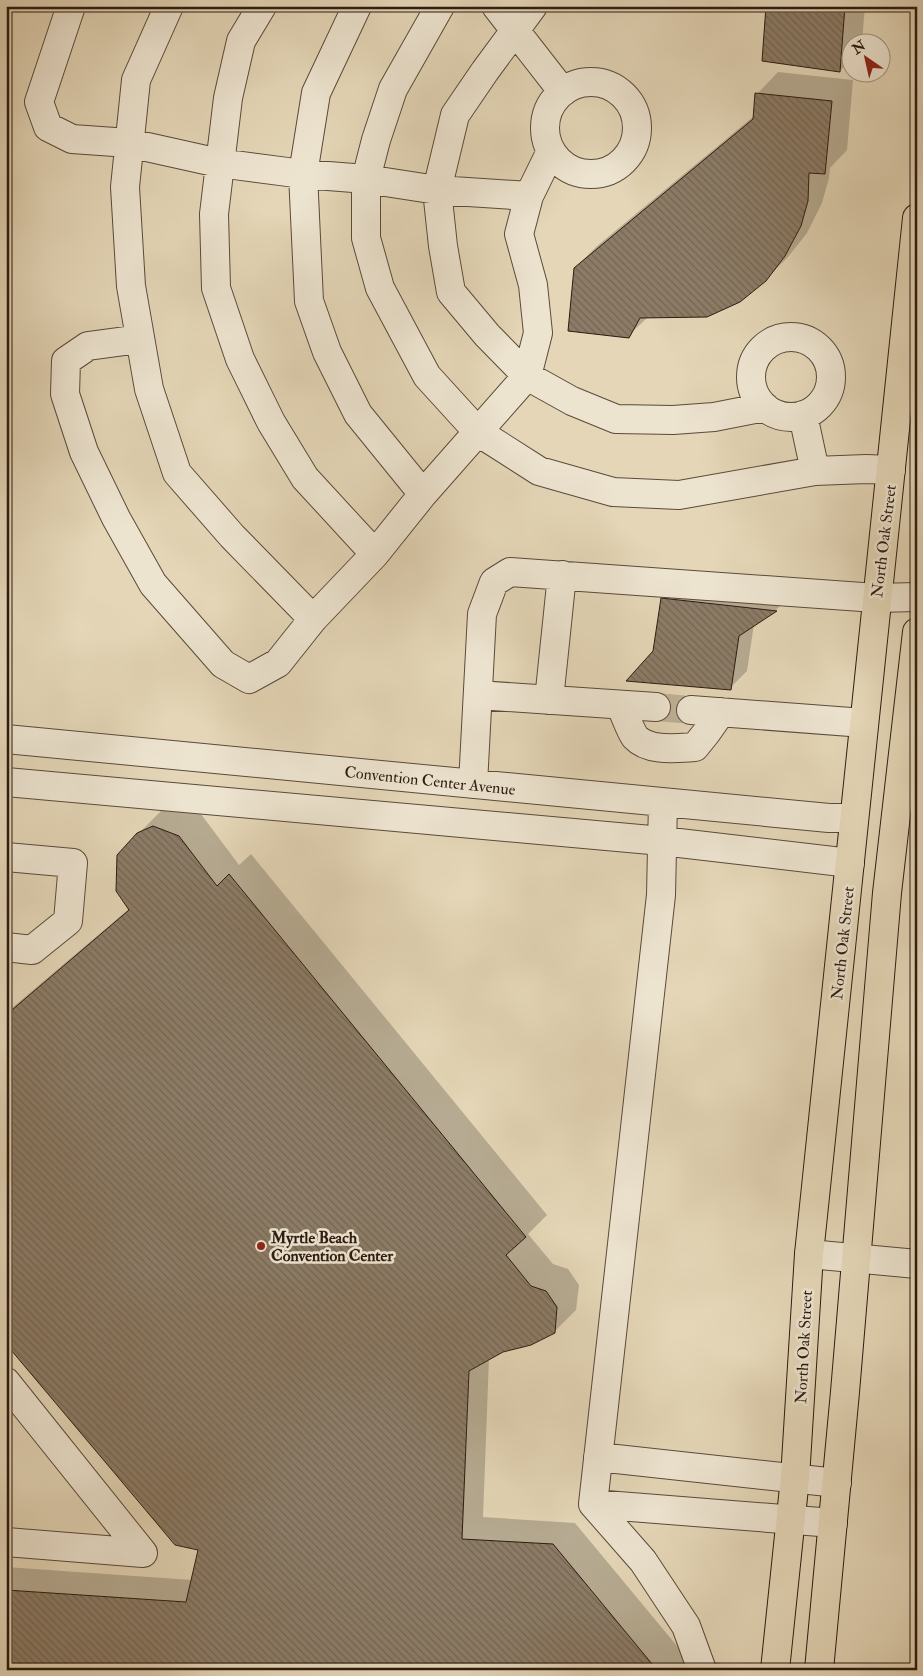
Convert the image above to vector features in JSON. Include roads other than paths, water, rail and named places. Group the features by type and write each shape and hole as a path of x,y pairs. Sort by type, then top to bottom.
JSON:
{"main road":[{"name":"North Oak Street","path":"775,1670 795,1478 809,1254 917,218"},
{"path":"820,1670 887,893 917,632"}],"street":[{"path":"71,6 39,102 48,127 72,139 129,143 220,162 303,174 366,179 437,190 529,196"},
{"path":"169,6 136,80 124,187 131,286 149,388 177,473 232,536 312,619"},
{"path":"262,6 241,41 228,98 214,214 216,288 240,359 271,422 305,478 376,554"},
{"path":"357,6 316,93 303,174 309,301 327,352 358,414 423,494"},
{"path":"440,6 393,89 376,140 366,179 366,238 380,288 427,376 478,432 539,471 613,492 680,495 815,471 891,470"},
{"path":"496,6 563,92"},
{"path":"533,6 455,115 437,190 450,292 487,335 527,376 572,401 616,419 673,420 714,417 765,407"},
{"path":"593,82 609,86 623,94 632,106 637,121 637,138 631,152 621,164 606,172 591,174 575,172 561,164 551,151 546,139 545,126 548,113 554,101 563,92 577,84 593,82"},
{"path":"140,339 88,346 66,361 65,394 84,452 116,518 153,584 223,664 249,678 278,663 312,619 376,554 423,494 527,376 538,333 533,284 519,234 529,196 551,151"},
{"path":"787,337 800,338 812,342 822,351 829,362 832,375 830,388 824,400 815,409 803,415 790,417 776,414 765,407 756,396 752,384 752,371 756,358 764,348 774,341 787,337"},
{"path":"803,415 815,471"},
{"path":"473,784 482,614 494,582 510,572 876,598 917,597"},
{"path":"549,700 562,575"},
{"path":"478,695 656,707"},
{"path":"620,705 636,737 649,746 675,748 695,747 721,712"},
{"path":"691,710 864,723"},
{"name":"Convention Center Avenue","path":"6,739 829,818 854,818"},
{"path":"6,782 662,841 850,863"},
{"path":"663,802 660,895 593,1504 644,1561 686,1626 702,1670"},
{"path":"6,857 73,863 68,921 32,950 6,947"},
{"path":"809,1254 917,1264"},
{"path":"6,1382 144,1553 6,1542"},
{"path":"598,1457 837,1483"},
{"path":"593,1504 833,1523"}],"tunnel":[{"path":"656,707 691,710"}],"place":[{"name":"Myrtle Beach Convention Center","path":"261,1246"}]}
